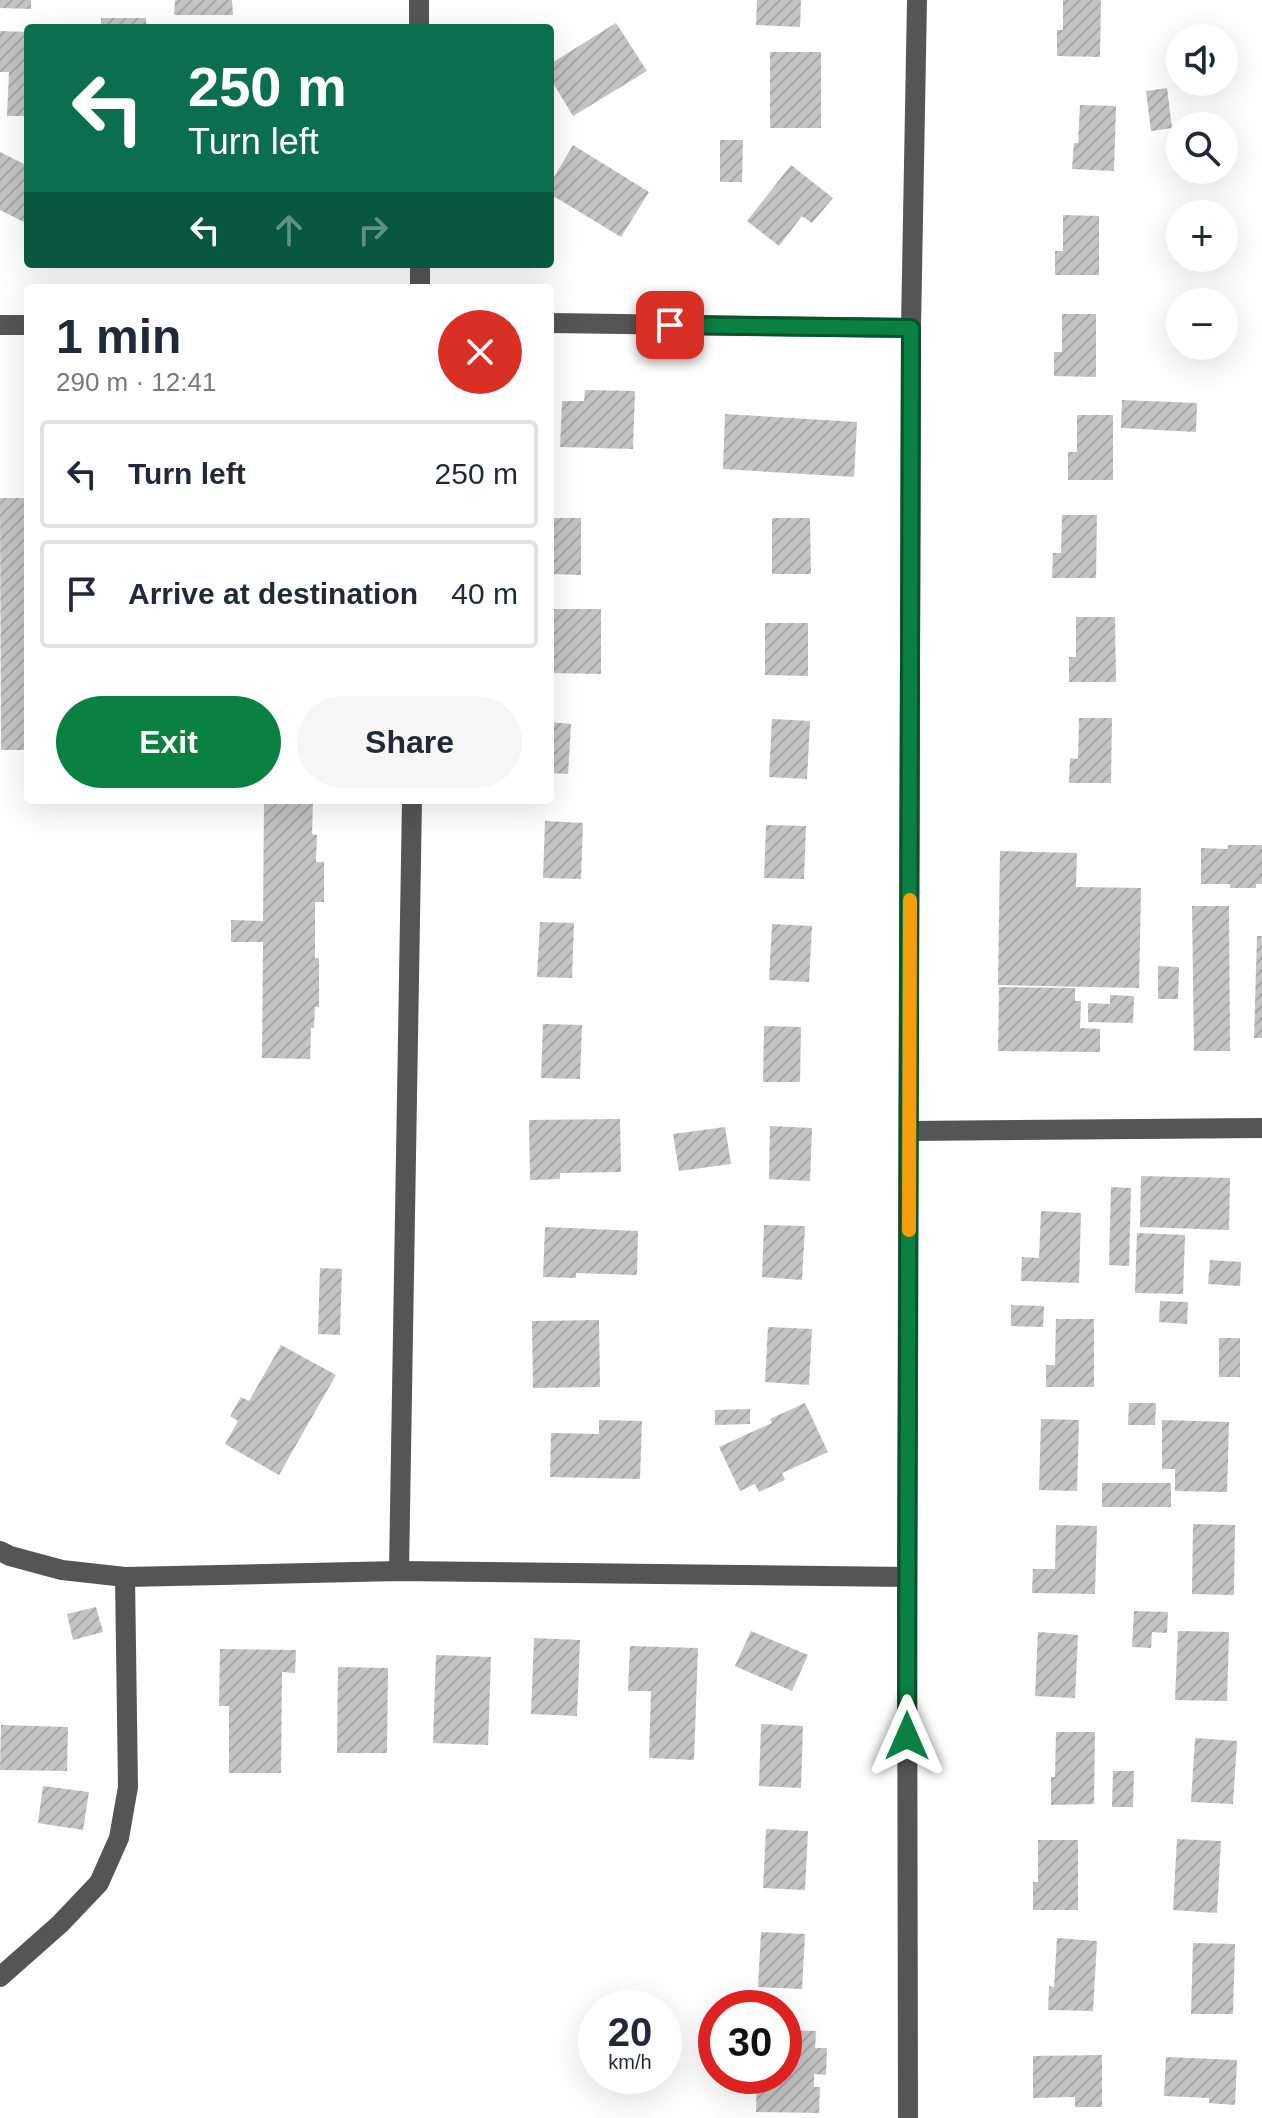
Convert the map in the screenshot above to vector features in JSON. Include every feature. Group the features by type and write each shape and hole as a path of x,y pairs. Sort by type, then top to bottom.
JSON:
{"street":[{"path":"419,0 419,24"},
{"path":"908,2118 911,328 917,0"},
{"path":"554,323 911,328"},
{"path":"0,325 24,325"},
{"path":"399,1571 412,804"},
{"path":"909,1131 1262,1128"},
{"path":"0,1551 62,1570 125,1577 399,1571 907,1577"},
{"path":"0,1977 60,1924 99,1883 119,1838 128,1787 125,1577"}],"building":[{"path":"0,0 31,0 31,9 0,8"},
{"path":"175,0 232,0 233,15 174,15"},
{"path":"757,0 801,0 800,27 756,25"},
{"path":"1063,0 1101,0 1100,57 1057,56 1057,30 1063,30"},
{"path":"101,18 146,18 146,24 101,24"},
{"path":"616,23 647,71 573,116 554,85 554,62"},
{"path":"0,31 24,32 24,116 7,116 9,72 0,72"},
{"path":"770,52 821,52 821,128 770,128"},
{"path":"1166,88 1170,112 1166,112 1166,129 1151,131 1146,91"},
{"path":"1080,105 1116,106 1114,171 1072,169 1074,143 1078,143"},
{"path":"720,140 743,140 742,182 720,182"},
{"path":"573,145 649,192 621,237 554,196 554,177"},
{"path":"0,152 24,164 24,222 0,210"},
{"path":"791,165 833,198 812,223 802,216 779,246 747,221"},
{"path":"1063,215 1099,216 1099,275 1055,275 1055,251 1063,251"},
{"path":"1062,314 1096,314 1096,377 1054,376 1054,352 1062,352"},
{"path":"585,390 635,391 633,449 560,447 562,401 584,401"},
{"path":"1122,400 1197,403 1196,432 1121,428"},
{"path":"725,414 857,422 854,477 723,469"},
{"path":"1077,415 1113,415 1113,480 1068,480 1068,452 1077,452"},
{"path":"0,498 24,498 24,750 1,750"},
{"path":"1062,515 1097,515 1096,578 1052,578 1053,553 1061,553"},
{"path":"554,518 581,518 581,575 554,574"},
{"path":"772,518 810,518 811,574 772,574"},
{"path":"554,609 601,609 601,674 554,673"},
{"path":"1076,617 1115,617 1116,682 1069,682 1069,657 1076,657"},
{"path":"765,623 808,623 808,676 765,675"},
{"path":"1079,718 1112,718 1111,783 1069,783 1070,758 1078,759"},
{"path":"772,719 810,721 807,779 769,777"},
{"path":"554,722 571,724 568,774 554,773"},
{"path":"264,804 313,804 312,834 317,835 316,862 324,862 324,902 315,902 319,1007 315,1007 314,1028 311,1028 310,1059 262,1058 263,942 231,942 231,920 263,921"},
{"path":"545,821 583,823 581,879 543,878"},
{"path":"766,825 806,826 804,879 764,878"},
{"path":"1228,845 1262,845 1262,884 1256,884 1256,888 1230,888 1230,884 1201,884 1201,848 1228,849"},
{"path":"1000,851 1077,853 1076,887 1141,888 1139,988 998,985"},
{"path":"1192,906 1229,906 1230,1051 1194,1051"},
{"path":"540,922 574,923 572,978 537,977"},
{"path":"772,924 812,926 809,982 769,980"},
{"path":"1257,936 1262,936 1262,1038 1254,1038"},
{"path":"1158,966 1179,967 1178,999 1158,999"},
{"path":"999,987 1075,988 1075,1001 1081,1001 1080,1028 1100,1029 1100,1052 998,1051"},
{"path":"1110,995 1134,996 1133,1023 1088,1022 1088,1003 1110,1004"},
{"path":"543,1024 582,1025 580,1079 541,1078"},
{"path":"764,1026 801,1027 800,1082 763,1082"},
{"path":"620,1119 621,1172 560,1173 560,1179 530,1180 529,1120"},
{"path":"770,1126 812,1128 810,1181 769,1179"},
{"path":"725,1127 731,1164 679,1171 673,1134"},
{"path":"1141,1176 1230,1178 1229,1230 1140,1227"},
{"path":"1111,1187 1131,1188 1129,1266 1109,1265"},
{"path":"1041,1211 1081,1213 1079,1283 1021,1281 1022,1257 1039,1258"},
{"path":"764,1225 805,1226 802,1280 762,1277"},
{"path":"545,1227 638,1231 637,1275 576,1273 576,1278 543,1277"},
{"path":"1137,1233 1185,1235 1183,1294 1135,1293"},
{"path":"1210,1260 1241,1262 1240,1286 1208,1284"},
{"path":"320,1268 342,1269 340,1335 318,1334"},
{"path":"1160,1301 1188,1302 1187,1324 1159,1322"},
{"path":"1011,1305 1044,1306 1043,1327 1011,1326"},
{"path":"1056,1319 1094,1319 1094,1387 1046,1387 1046,1365 1055,1365"},
{"path":"599,1320 600,1387 533,1388 532,1321"},
{"path":"768,1327 812,1329 809,1385 765,1382"},
{"path":"1219,1338 1240,1338 1240,1377 1219,1377"},
{"path":"281,1345 336,1375 279,1475 225,1444 238,1421 230,1416 241,1397 249,1401"},
{"path":"805,1403 828,1452 782,1473 785,1480 759,1492 755,1484 740,1491 719,1447 772,1423 770,1419"},
{"path":"1129,1403 1156,1403 1155,1425 1128,1425"},
{"path":"750,1409 750,1424 715,1425 715,1410"},
{"path":"1041,1419 1079,1420 1077,1491 1039,1490"},
{"path":"599,1420 642,1421 640,1479 550,1477 551,1433 599,1434"},
{"path":"1162,1420 1229,1422 1227,1492 1175,1491 1175,1469 1162,1469"},
{"path":"1102,1483 1171,1483 1171,1507 1102,1507"},
{"path":"1193,1524 1235,1525 1234,1595 1192,1594"},
{"path":"1056,1525 1097,1526 1095,1594 1032,1593 1033,1569 1055,1569"},
{"path":"96,1607 103,1632 73,1640 67,1614"},
{"path":"1134,1611 1168,1612 1167,1633 1152,1632 1151,1648 1132,1647"},
{"path":"751,1631 808,1655 792,1691 735,1666"},
{"path":"1178,1631 1229,1632 1227,1701 1175,1700"},
{"path":"1038,1632 1078,1635 1075,1698 1035,1696"},
{"path":"534,1638 580,1640 577,1716 531,1714"},
{"path":"630,1646 698,1648 694,1760 649,1758 651,1691 628,1691"},
{"path":"220,1649 296,1650 295,1673 282,1672 281,1773 229,1773 229,1706 219,1706"},
{"path":"436,1655 491,1657 488,1745 433,1743"},
{"path":"338,1667 388,1668 387,1753 337,1753"},
{"path":"761,1724 803,1726 801,1788 759,1786"},
{"path":"1,1725 68,1727 67,1771 0,1770"},
{"path":"1056,1732 1095,1732 1094,1804 1051,1805"},
{"path":"1195,1738 1237,1741 1233,1804 1191,1802"},
{"path":"1113,1771 1134,1771 1133,1807 1112,1807"},
{"path":"43,1786 89,1792 83,1830 38,1823"},
{"path":"766,1829 808,1831 805,1890 763,1888"},
{"path":"1177,1839 1221,1841 1217,1913 1173,1910"},
{"path":"1038,1840 1078,1840 1078,1910 1033,1910 1033,1882 1038,1882"},
{"path":"761,1932 805,1934 802,1989 758,1987"},
{"path":"1057,1938 1097,1941 1093,2011 1048,2010 1049,1986 1054,1987"},
{"path":"1193,1943 1235,1944 1233,2014 1191,2014"},
{"path":"802,2031 816,2031 815,2048 827,2048 826,2075 814,2074 814,2087 820,2087 819,2113 756,2112 756,2094 802,2094"},
{"path":"1102,2055 1102,2107 1075,2107 1075,2097 1033,2098 1033,2056"},
{"path":"1166,2057 1237,2060 1235,2105 1209,2103 1209,2098 1164,2096"}],"slow traffic":[{"path":"909,1230 910,900"}],"route":[{"path":"670,325 911,328 907,1736"}]}
